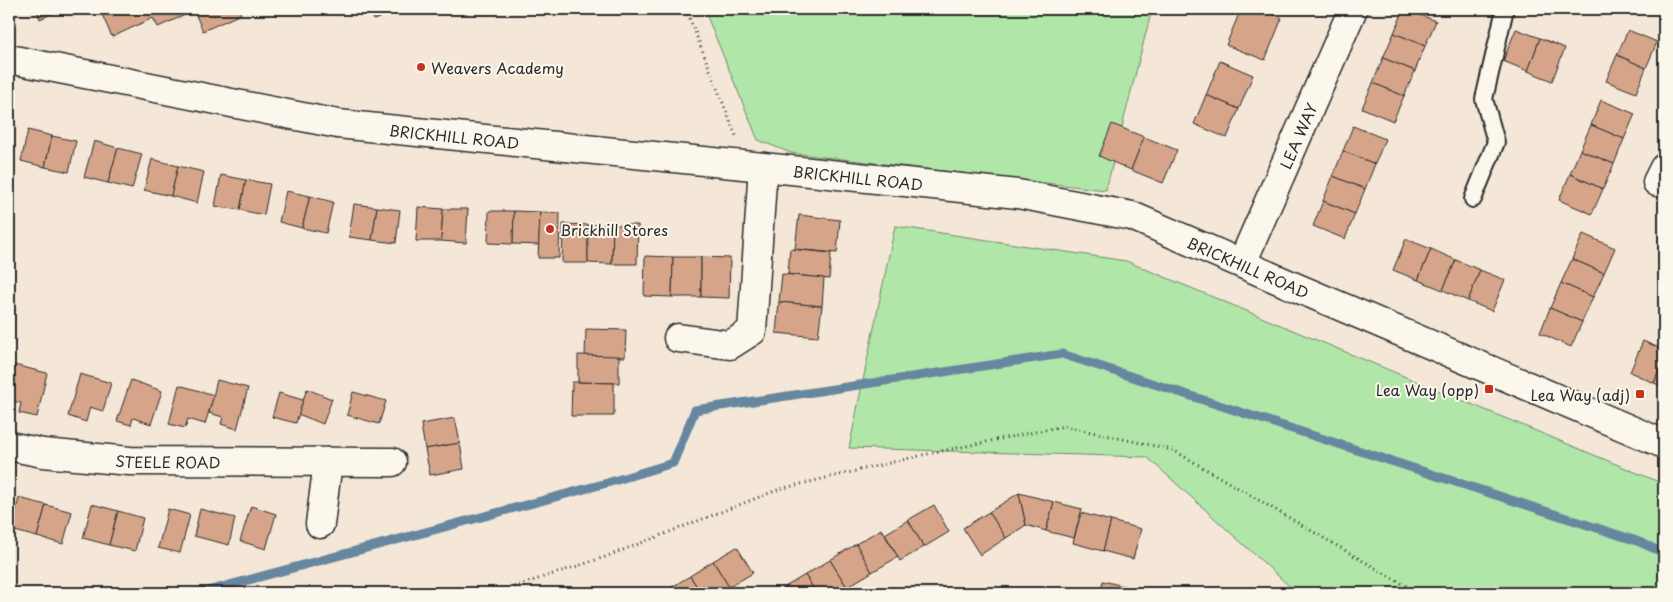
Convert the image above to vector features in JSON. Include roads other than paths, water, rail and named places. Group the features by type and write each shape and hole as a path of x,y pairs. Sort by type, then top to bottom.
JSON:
{"street":[{"name":"LEA WAY","path":"1242,264 1353,9"},
{"name":"BRICKHILL ROAD","path":"10,57 338,124 1018,194 1132,216 1664,444"},
{"path":"678,338 730,344 752,331 755,166"},
{"name":"STEELE ROAD","path":"9,446 43,453 130,461 392,462"},
{"path":"320,524 328,462"}],"lane":[{"path":"1473,199 1496,142 1484,99 1505,9"}],"waterway":[{"path":"200,593 607,483 673,463 695,410 1062,354 1637,541 1664,553"}],"place":[{"name":"Weavers Academy","path":"421,67"},
{"name":"Brickhill Stores","path":"550,229"},
{"name":"Lea Way (opp)","path":"1489,389"},
{"name":"Lea Way (adj)","path":"1640,394"}]}
